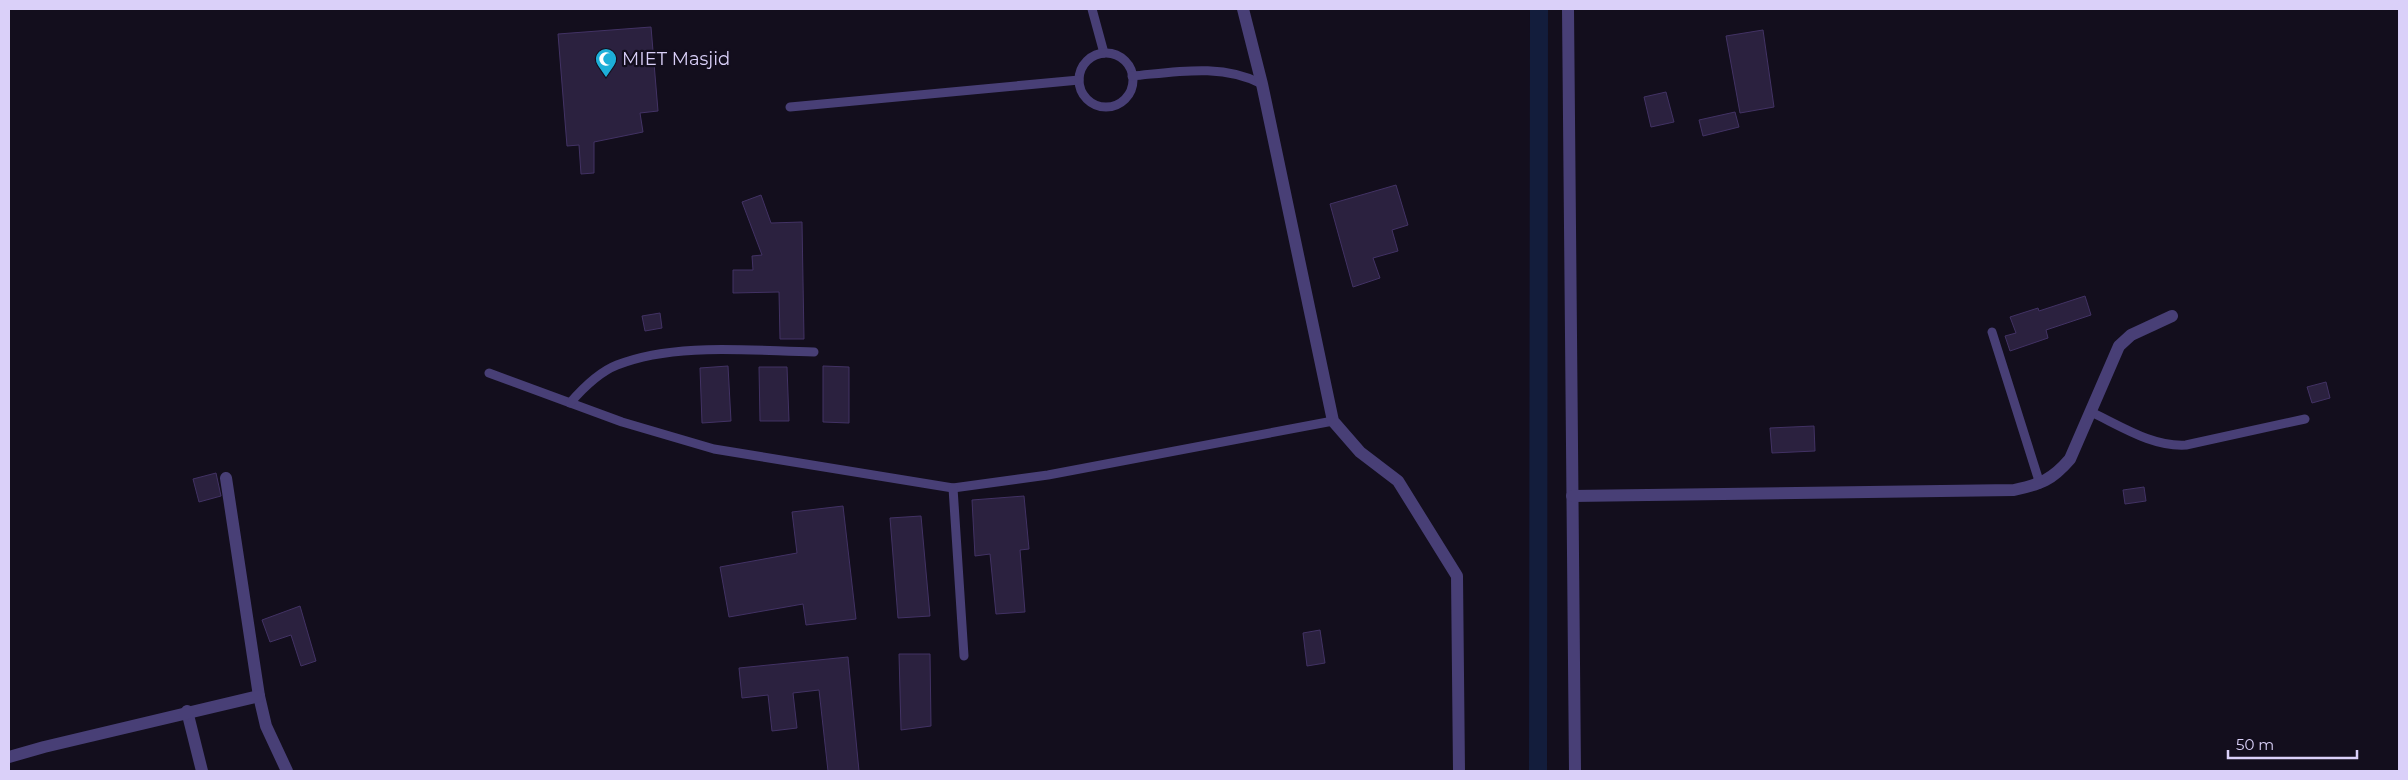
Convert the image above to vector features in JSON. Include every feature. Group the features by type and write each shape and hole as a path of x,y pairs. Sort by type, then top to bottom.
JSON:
{"street":[{"path":"1244,9 1262,84 1333,422 1360,452 1398,481 1457,576 1459,771"},
{"path":"1568,9 1575,771"},
{"path":"1572,496 2004,490 2040,484 2057,474 2070,460 2119,346 2131,335 2172,316"},
{"path":"226,478 259,696 266,726 287,771"},
{"path":"9,757 187,712 259,696"},
{"path":"187,712 202,771"}],"lane":[{"path":"1092,9 1104,53"},
{"path":"1104,53 1121,58 1128,64 1132,76 1131,90 1126,98 1112,107 1095,105 1088,101 1082,94 1079,80 1082,68 1087,60 1104,53"},
{"path":"1132,76 1220,70 1237,73 1262,84"},
{"path":"790,107 1079,80"},
{"path":"1992,332 2040,484"},
{"path":"570,403 583,387 616,365 646,356 681,352 814,352"},
{"path":"489,373 622,422 714,449 953,488 1048,475 1333,422"},
{"path":"2091,412 2158,443 2171,446 2186,445 2305,419"},
{"path":"953,488 964,656"}],"building":[{"path":"651,27 658,111 640,113 643,132 594,142 594,173 581,174 579,145 567,146 558,34"},
{"path":"1763,30 1774,107 1740,113 1726,36"},
{"path":"1666,92 1674,122 1651,127 1644,97"},
{"path":"1735,112 1739,127 1703,136 1699,120"},
{"path":"1396,185 1408,225 1392,230 1398,251 1373,258 1380,278 1353,287 1330,204"},
{"path":"761,195 771,223 802,222 804,339 780,339 779,292 733,293 733,270 753,270 752,256 762,255 742,202"},
{"path":"2085,296 2091,315 2046,330 2048,338 2010,351 2005,336 2016,333 2010,317 2038,308 2039,311"},
{"path":"660,313 662,328 645,331 642,316"},
{"path":"728,366 731,421 702,423 700,368"},
{"path":"823,366 849,367 849,423 823,422"},
{"path":"759,367 787,367 789,421 760,421"},
{"path":"2326,382 2330,398 2312,403 2307,387"},
{"path":"1814,426 1815,451 1772,453 1770,428"},
{"path":"216,473 221,496 199,502 193,479"},
{"path":"2144,487 2146,501 2125,504 2123,490"},
{"path":"1024,496 1029,549 1020,550 1025,612 996,614 990,554 975,556 972,500"},
{"path":"843,506 856,619 806,625 803,604 729,617 720,567 797,553 792,512"},
{"path":"921,516 930,616 898,618 890,518"},
{"path":"300,606 316,661 301,666 291,635 270,642 262,620"},
{"path":"1320,630 1325,663 1307,666 1303,633"},
{"path":"899,654 930,654 931,726 901,730"},
{"path":"848,657 859,771 828,771 819,690 793,693 797,728 772,731 768,695 742,698 739,668"}],"waterway":[{"path":"1538,771 1539,9"}],"place":[{"name":"MIET Masjid","path":"606,78"}]}
